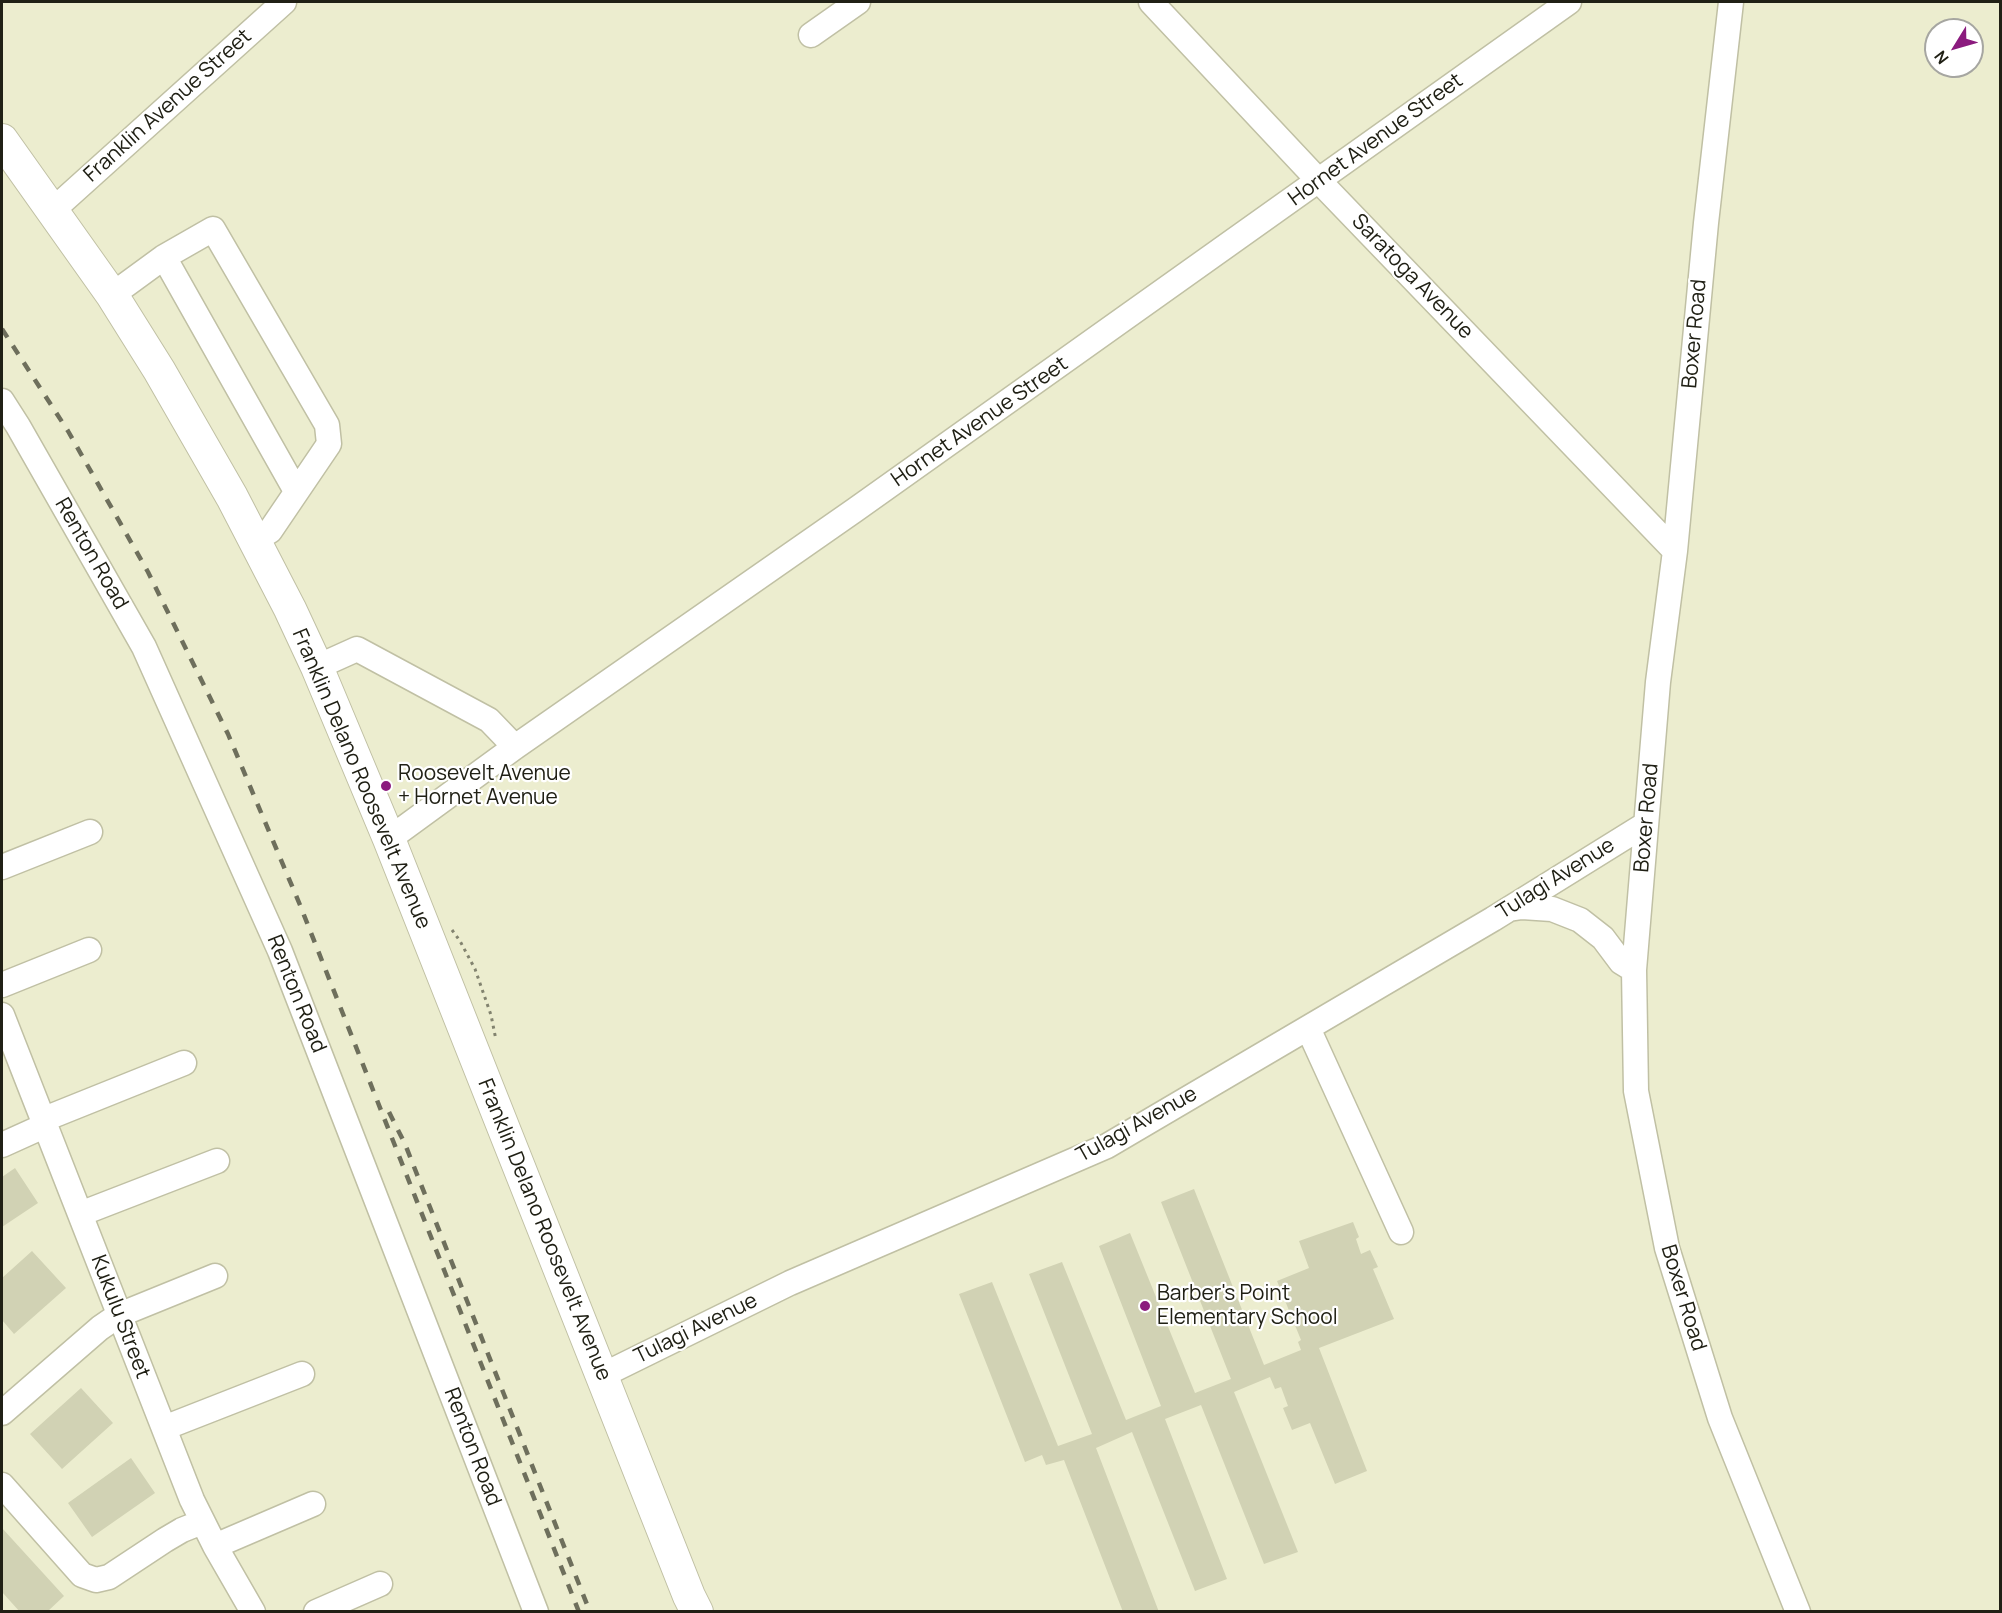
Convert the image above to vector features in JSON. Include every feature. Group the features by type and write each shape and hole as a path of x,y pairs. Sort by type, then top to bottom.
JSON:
{"main road":[{"name":"Franklin Delano Roosevelt Avenue","path":"2,140 112,295 209,455 255,540 317,667 389,839 693,1606"}],"street":[{"name":"Franklin Avenue Street","path":"53,210 284,2"},
{"path":"811,34 858,2"},
{"name":"Saratoga Avenue","path":"1151,2 1319,181 1675,550"},
{"name":"Hornet Avenue Street","path":"389,839 515,747 855,510 1569,2"},
{"name":"Boxer Road","path":"1731,2 1705,234 1675,550 1658,682 1634,970 1636,1091 1667,1248 1720,1418 1798,1611"},
{"path":"112,295 164,257 213,229 327,425 329,444 270,531 255,540"},
{"path":"164,257 296,491"},
{"name":"Renton Road","path":"2,401 144,646 280,951 536,1611"},
{"path":"317,667 357,649 489,720 515,747"},
{"name":"Tulagi Avenue","path":"602,1376 790,1283 1107,1146 1646,824"},
{"path":"2,867 90,832"},
{"path":"1507,909 1522,907 1552,909 1580,920 1603,938 1621,962 1634,970"},
{"path":"2,985 89,951"},
{"name":"Kukulu Street","path":"2,1015 202,1522 253,1611"},
{"path":"1308,1028 1401,1232"},
{"path":"2,1145 43,1123 184,1063"},
{"path":"80,1214 217,1161"},
{"path":"2,1413 100,1328 119,1315 215,1276"},
{"path":"164,1428 303,1374"},
{"path":"2,1485 82,1575 96,1580 109,1577 165,1540 202,1522"},
{"path":"215,1546 313,1504"},
{"path":"316,1611 380,1584"}],"path":[{"path":"448,924 475,969 491,1015 497,1045"}],"building":[{"path":"15,1168 38,1203 2,1227 2,1177"},
{"path":"1194,1189 1264,1365 1301,1350 1298,1342 1301,1340 1277,1281 1309,1268 1299,1241 1353,1222 1359,1237 1356,1239 1361,1254 1370,1250 1378,1267 1373,1269 1394,1319 1319,1348 1367,1471 1335,1484 1310,1423 1292,1430 1283,1408 1288,1406 1281,1387 1275,1389 1270,1377 1234,1392 1298,1552 1264,1564 1201,1405 1165,1419 1227,1579 1195,1591 1132,1432 1096,1448 1159,1612 1123,1612 1064,1460 1046,1465 1042,1455 1025,1462 959,1294 992,1282 1058,1446 1092,1434 1029,1274 1062,1262 1126,1420 1161,1406 1099,1246 1130,1233 1195,1393 1231,1379 1161,1202"},
{"path":"32,1251 66,1288 14,1334 2,1320 2,1278"},
{"path":"81,1388 113,1423 62,1469 30,1434"},
{"path":"131,1458 155,1493 92,1537 68,1503"},
{"path":"2,1528 64,1596 47,1612 20,1612 2,1592"}],"railway":[{"path":"2,329 68,431 148,572 228,734 300,905 579,1612"},
{"path":"389,1112 405,1144 590,1612"}],"place":[{"name":"Roosevelt Avenue + Hornet Avenue","path":"386,786"},
{"name":"Barber's Point Elementary School","path":"1145,1306"}]}
